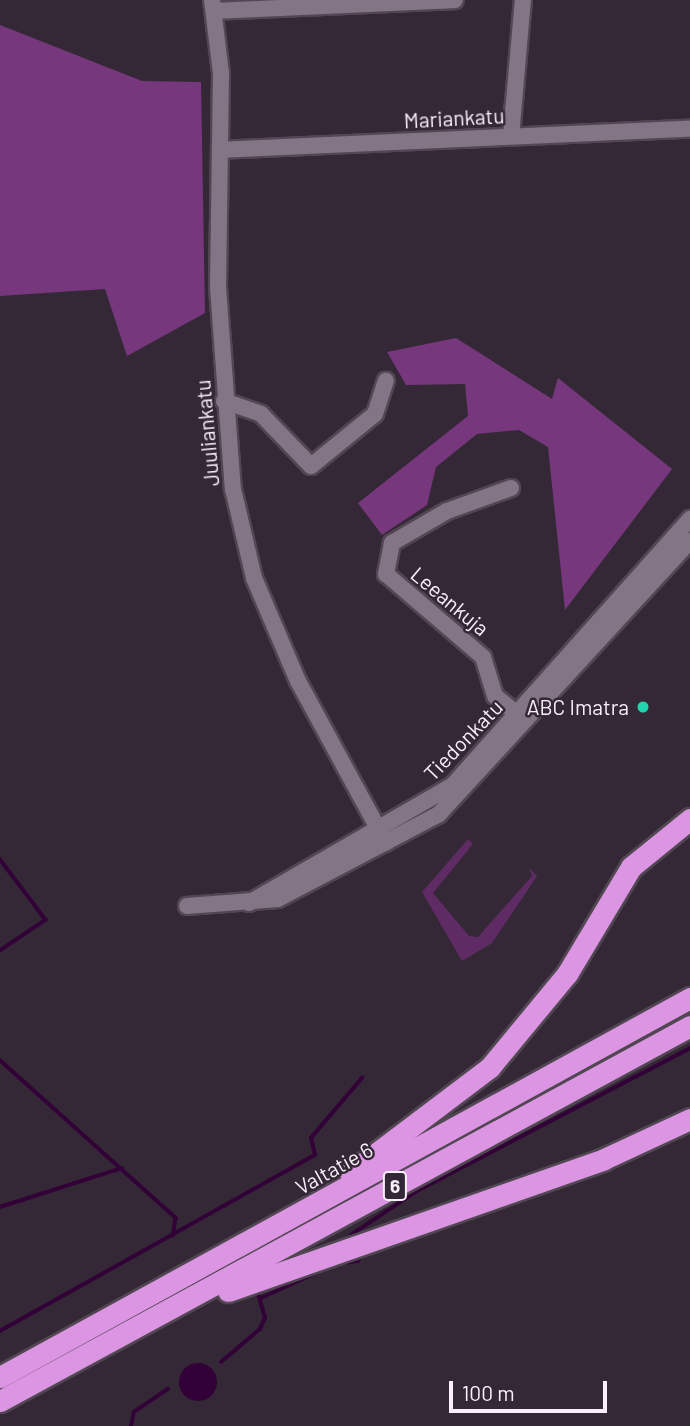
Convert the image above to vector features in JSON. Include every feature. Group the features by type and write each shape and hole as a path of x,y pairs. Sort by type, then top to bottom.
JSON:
{"highway":[{"path":"225,1255 413,1130 490,1067 567,974 631,867 690,819"},
{"name":"Valtatie 6","path":"0,1377 690,998"},
{"name":"6","path":"0,1402 690,1026"},
{"path":"101,1347 291,1266 571,1171 690,1119"}],"street":[{"path":"213,6 455,0"},
{"path":"512,136 523,0"},
{"name":"Juuliankatu","path":"213,6 220,150 224,401 233,489 254,578 298,681 383,836"},
{"name":"Mariankatu","path":"220,150 690,129"},
{"path":"224,401 261,414 311,466 375,414 386,381"},
{"name":"Leeankuja","path":"511,488 447,511 392,543 386,574 483,657 495,696 523,719"},
{"name":"Tiedonkatu","path":"523,719 690,519"},
{"name":"Tiedonkatu","path":"187,906 248,903 383,836 452,786 523,719 690,541"}],"shaded area":[{"path":"0,25 142,81 201,82 205,313 127,356 105,289 0,296"},
{"path":"456,338 552,399 558,378 672,469 565,610 548,447 519,430 477,434 436,467 427,505 382,535 358,503 468,416 465,384 406,385 387,352"},
{"path":"468,839 473,844 433,893 469,936 478,937 532,876 529,868 537,876 492,943 462,961 422,892"},
{"path":"198,1363 212,1368 217,1382 212,1396 198,1401 184,1396 179,1382 184,1368"}],"waterway":[{"path":"0,859 46,920 0,951"},
{"path":"351,1235 417,1191 690,1048"},
{"path":"0,1060 176,1218 173,1236"},
{"path":"0,1331 315,1155 311,1138 362,1078"},
{"path":"0,1207 122,1168"},
{"path":"336,1264 358,1261 363,1252"},
{"path":"261,1298 329,1267"},
{"path":"221,1362 260,1329 265,1318 256,1287"},
{"path":"131,1426 134,1412 168,1389"}],"place":[{"name":"ABC Imatra","path":"643,707"}]}
